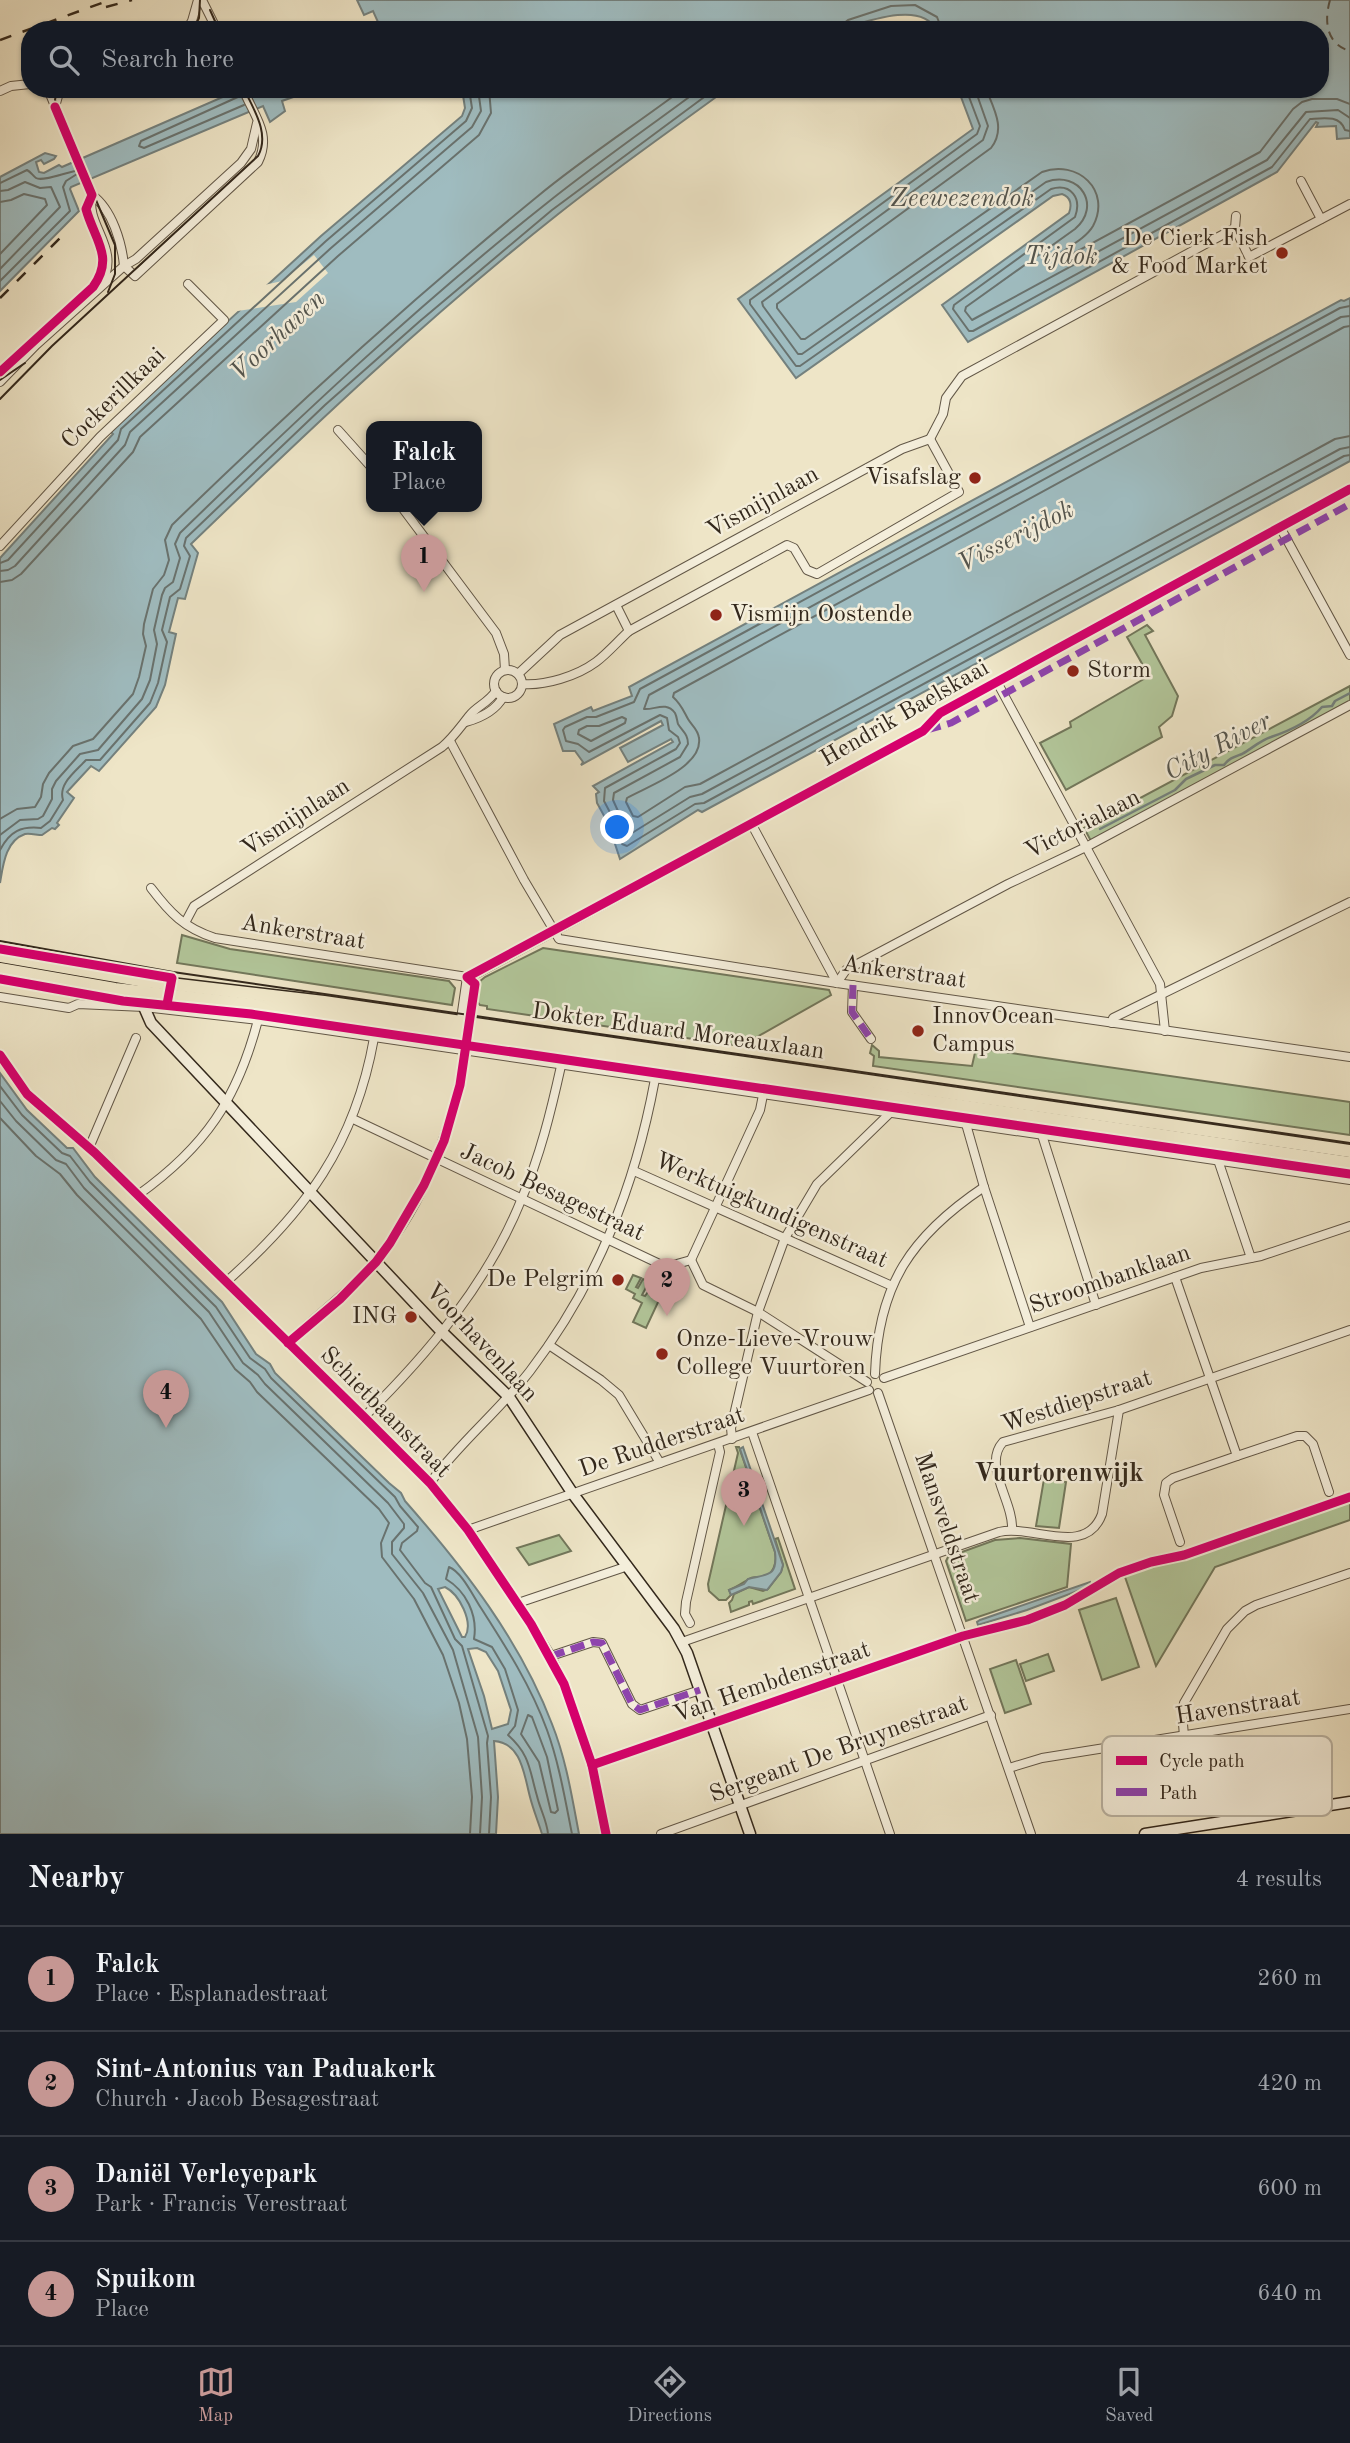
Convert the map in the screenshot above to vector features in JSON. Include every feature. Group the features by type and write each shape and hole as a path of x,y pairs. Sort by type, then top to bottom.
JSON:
{"main road":[{"name":"Dokter Eduard Moreauxlaan","path":"0,956 145,987"},
{"name":"Dokter Eduard Moreauxlaan","path":"0,969 322,1013 459,1027 888,1089 1350,1151"},
{"name":"Dokter Eduard Moreauxlaan","path":"888,1089 1350,1163"}],"street":[{"path":"202,0 211,21"},
{"path":"192,21 202,0"},
{"path":"0,91 21,85"},
{"path":"52,98 92,195 100,201 111,222 124,267 135,276 258,162 264,151 265,138 247,98"},
{"path":"55,107 58,98"},
{"path":"0,382 36,345 136,259 246,157 253,142 257,122"},
{"path":"1301,181 1321,219"},
{"path":"92,195 90,205 109,259 107,271 98,290"},
{"path":"1236,216 1235,228 1249,257 1350,204"},
{"path":"522,684 538,684 585,669 597,662 629,631 787,545 794,548 807,570 817,574 959,492 930,439 943,414 946,398 962,376 1235,228"},
{"name":"Cockerillkaai","path":"0,546 100,437 224,320 188,285"},
{"path":"0,366 10,371"},
{"path":"338,430 366,461"},
{"name":"Vismijnlaan","path":"518,674 560,635 902,449 930,439"},
{"name":"Hendrik Baelskaai","path":"553,931 923,731 940,713 1350,489"},
{"path":"405,512 496,633 504,654 505,670"},
{"path":"1280,527 1350,655"},
{"path":"616,605 629,631"},
{"path":"505,670 518,674 522,684 513,696 499,694 493,685 495,678 505,670"},
{"path":"997,682 1160,984 1165,1031"},
{"name":"Vismijnlaan","path":"185,923 194,906 450,741 466,722 478,719 496,707 499,694"},
{"name":"Victorialaan","path":"837,983 846,970 1008,884 1086,847 1350,705"},
{"path":"450,741 553,931 467,977 459,1027"},
{"path":"751,823 837,983"},
{"name":"Ankerstraat","path":"152,888 172,915 205,935 229,941 467,977"},
{"path":"1112,1023 1113,1018 1350,902"},
{"name":"Ankerstraat","path":"553,931 559,939 580,944 1350,1056"},
{"path":"853,985 852,1012 871,1039"},
{"path":"0,997 69,1008 78,1004 144,1007 145,987"},
{"name":"Dokter Eduard Moreauxlaan","path":"144,1007 258,1020 1350,1180"},
{"name":"Voorhavenlaan","path":"144,1007 151,1023 310,1194 442,1332 509,1397 573,1494 682,1642 750,1834"},
{"path":"138,1195 198,1143 227,1104 240,1077 258,1020"},
{"name":"Schietbaanstraat","path":"136,1038 89,1148 364,1416 430,1483 468,1530 518,1603 551,1656 564,1684 592,1765 606,1834"},
{"path":"226,1282 278,1234 310,1194 341,1143 353,1119 369,1066 374,1038"},
{"path":"288,1343 340,1300 376,1262 402,1223 437,1160 453,1112 466,1052"},
{"path":"364,1416 403,1378 442,1332 491,1261 522,1199 547,1125 561,1066"},
{"path":"430,1483 509,1397 549,1345 584,1287 608,1239 634,1171 655,1079"},
{"path":"870,1132 888,1089"},
{"path":"732,1439 731,1428 758,1312 785,1238 817,1184 891,1112 888,1089"},
{"path":"763,1095 760,1110 691,1260 703,1285 758,1312 872,1388 884,1389 879,1376 876,1348 892,1286 905,1261 929,1229 953,1208 984,1187"},
{"name":"Jacob Besagestraat","path":"353,1119 666,1267 691,1260"},
{"path":"966,1124 1030,1326"},
{"path":"1042,1135 1096,1305"},
{"path":"1218,1160 1251,1258"},
{"name":"Werktuigkundigenstraat","path":"634,1171 892,1286"},
{"name":"Stroombanklaan","path":"879,1376 1201,1268 1251,1258 1350,1226"},
{"path":"1175,1277 1237,1456"},
{"name":"Westdiepstraat","path":"1012,1530 1012,1516 995,1466 995,1453 1008,1439 1119,1410 1350,1330"},
{"path":"549,1345 612,1387 660,1463"},
{"path":"872,1388 879,1376"},
{"name":"De Rudderstraat","path":"468,1530 872,1388"},
{"name":"Mansveldstraat","path":"872,1388 935,1553 1031,1834"},
{"path":"682,1642 999,1532 1012,1530 1080,1536 1095,1528 1102,1514 1119,1410"},
{"path":"752,1432 890,1834"},
{"path":"1180,1542 1164,1495 1166,1483 1237,1456 1297,1436 1305,1436 1313,1444 1329,1492"},
{"path":"690,1623 685,1614 686,1602 720,1452 718,1444"},
{"path":"518,1603 628,1566"},
{"path":"1184,1736 1184,1703 1235,1619 1256,1605 1350,1573"},
{"name":"Van Hembdenstraat","path":"592,1765 963,1636"},
{"path":"551,1656 593,1642 602,1643 632,1704 640,1710 700,1690"},
{"name":"Havenstraat","path":"1184,1736 1350,1709"},
{"name":"Sergeant De Bruynestraat","path":"661,1834 991,1715"},
{"name":"Havenstraat","path":"1009,1768 1042,1758 1102,1749"},
{"path":"1332,1805 1350,1802"},
{"path":"1145,1834 1215,1828 1277,1816"}],"green space":[{"path":"1147,625 1153,631 1145,635 1178,696 1172,716 1159,727 1162,737 1066,790 1040,743 1071,727 1070,722 1149,676 1127,637"},
{"path":"1350,686 1350,703 1091,841 1084,828"},
{"path":"182,935 230,949 449,981 455,988 452,1005 177,963"},
{"path":"543,948 829,990 831,995 741,1046 487,1009 487,1006 480,1005 476,1000 479,982"},
{"path":"872,1045 879,1051 879,1057 972,1066 976,1048 1350,1102 1350,1135 873,1066 874,1056 870,1053"},
{"path":"633,1275 641,1278 636,1287 638,1288 643,1279 649,1282 642,1295 645,1296 648,1292 660,1298 646,1328 633,1322 642,1303 633,1298 635,1294 626,1289"},
{"path":"736,1447 739,1447 775,1552 775,1560 774,1568 769,1574 750,1578 729,1590 731,1595 726,1600 719,1600 709,1591 708,1584 738,1453"},
{"path":"1044,1479 1066,1482 1059,1528 1036,1526"},
{"path":"1350,1499 1350,1520 1215,1567 1156,1666 1124,1574 1154,1563 1175,1560"},
{"path":"559,1535 571,1551 529,1565 517,1548"},
{"path":"778,1538 795,1589 753,1604 752,1601 749,1602 749,1605 731,1612 729,1603 734,1594 749,1587 763,1591 768,1589 781,1572 783,1565 775,1539"},
{"path":"1020,1538 1071,1544 1067,1587 966,1621 946,1561 948,1557 995,1540"},
{"path":"1116,1598 1139,1667 1102,1680 1079,1610"},
{"path":"1048,1654 1054,1671 1026,1681 1020,1664"},
{"path":"1016,1660 1031,1704 1005,1713 990,1669"}],"water":[{"path":"357,0 1350,0 1350,138 1337,139 1336,126 1316,127 1316,122 1277,172 968,342 942,305 1069,213 1069,199 1062,194 1053,196 796,378 738,299 973,129 961,98 1329,98 1329,21 929,21 919,16 906,15 870,21 378,21 373,11 364,15"},
{"path":"220,98 290,98 282,101 285,111 270,122 263,106 71,187 79,211 0,291 0,177 45,153 56,156 44,164 41,160 36,162 39,172 44,173 59,165 62,167"},
{"name":"Voorhaven","path":"463,98 715,98 578,199 462,293 325,417 191,544 198,553 185,599 178,598 169,632 176,634 165,685 156,707 99,771 91,766 67,792 74,798 55,829 52,828 42,835 25,834 13,842 6,855 0,883 0,558 113,434 109,430 321,236 462,116 465,108"},
{"name":"Visserijdok","path":"1350,298 1350,461 702,812 698,810 620,859 608,823 597,803 596,794 599,792 593,786 673,742 671,739 628,762 620,748 663,725 661,721 581,765 583,762 575,751 563,751 554,724 591,707 593,711 632,696 629,687 1341,300"},
{"path":"0,1073 27,1110 67,1148 73,1148 95,1177 222,1302 256,1354 270,1364 275,1373 401,1493 469,1579 507,1634 539,1693 561,1751 579,1834 542,1834 516,1754 503,1743 494,1741 498,1797 496,1834 0,1834","holes":["445,1587 464,1609 468,1624 465,1637 462,1637 438,1589","477,1648 486,1652 498,1671 511,1710 508,1724 492,1729 468,1649"]},
{"path":"743,1447 783,1565 767,1590 749,1587 731,1595 729,1590 744,1584 748,1579 770,1573 775,1566 775,1552 740,1449"},
{"path":"1090,1582 1091,1586 978,1625 980,1620"}],"pier":[{"path":"314,255 328,273 296,302 231,312 260,286 282,281"}],"waterway":[{"name":"City River","path":"1100,829 1175,790 1186,779 1215,765 1224,765 1264,740 1298,725 1322,707 1332,706 1335,701 1350,693"}],"ferry route":[{"path":"1327,21 1330,0"},
{"path":"1329,31 1336,43 1350,51"}],"tram line":[{"path":"198,21 200,0"},
{"path":"210,10 215,21"},
{"path":"55,98 115,245 115,274 108,292"},
{"path":"0,399 52,346 258,156 261,131 248,98"},
{"path":"0,380 25,363"},
{"path":"0,941 173,972 1350,1143"}],"railway":[{"path":"52,21 110,0"},
{"path":"106,7 132,0"},
{"path":"0,40 21,32"},
{"path":"0,298 63,235"}],"marked path":[{"path":"927,730 951,723 1350,504"},
{"path":"853,985 852,1012 871,1039"},
{"path":"551,1656 593,1642 602,1643 632,1704 640,1710 700,1690"}],"cycle path":[{"path":"0,372 93,287 102,266 101,248 86,209 92,195 55,107"},
{"path":"288,1343 340,1299 376,1262 424,1185 444,1141 460,1085 475,984 467,977 923,731 940,713 1350,489"},
{"path":"0,949 172,978 167,1004"},
{"path":"0,979 123,1001 251,1014 1350,1174"},
{"path":"0,1055 27,1094 95,1153 364,1417 430,1483 468,1530 531,1624 564,1684 592,1765 606,1834"},
{"path":"592,1765 963,1636 1027,1620 1065,1605 1119,1573 1184,1555 1350,1497"}],"place":[{"name":"De Cierk Fish & Food Market","path":"1282,253"},
{"name":"Visafslag","path":"975,478"},
{"name":"Falck","path":"424,592"},
{"name":"Vismijn Oostende","path":"716,615"},
{"name":"Storm","path":"1073,671"},
{"name":"InnovOcean Campus","path":"918,1031"},
{"name":"De Pelgrim","path":"618,1280"},
{"name":"Sint-Antonius van Paduakerk","path":"667,1316"},
{"name":"ING","path":"411,1317"},
{"name":"Onze-Lieve-Vrouw College Vuurtoren","path":"662,1354"},
{"name":"Spuikom","path":"166,1428"},
{"name":"Daniël Verleyepark","path":"744,1526"}],"district":[{"name":"Vuurtorenwijk","path":"1059,1474"}],"water label":[{"name":"Zeewezendok","path":"962,199"},
{"name":"Tijdok","path":"1061,257"}]}
